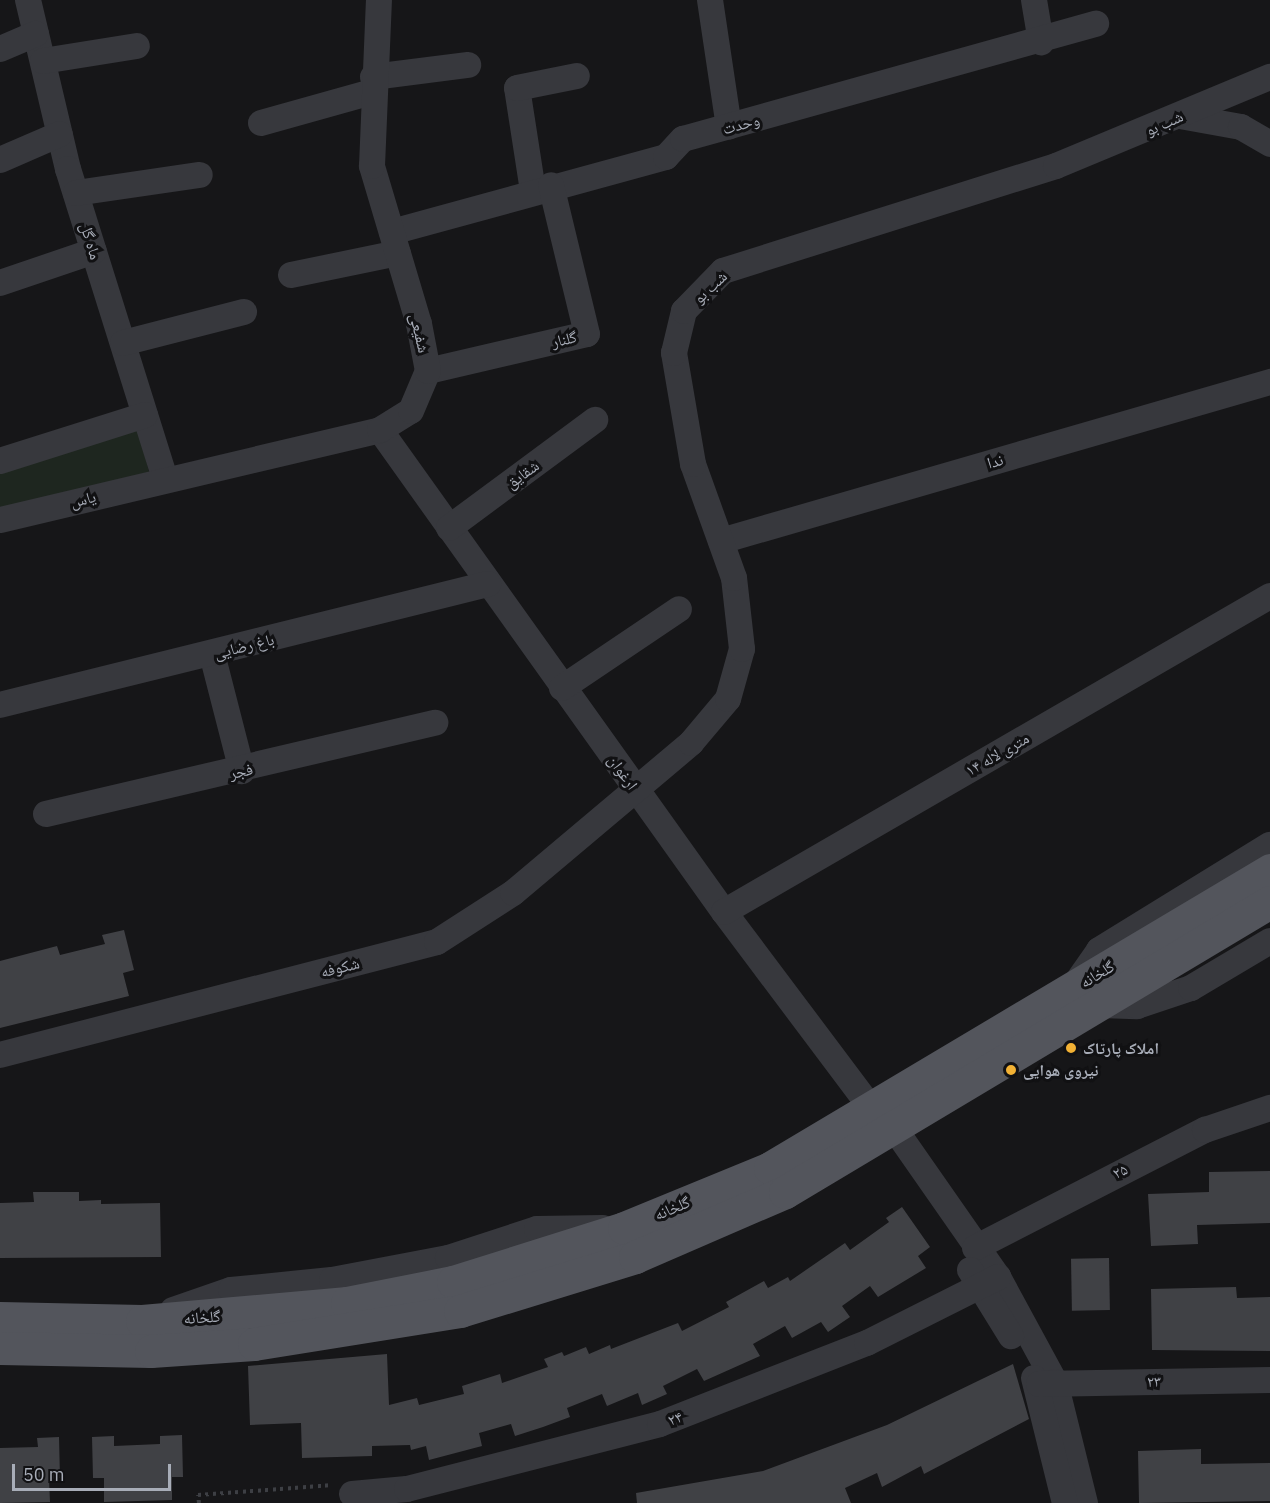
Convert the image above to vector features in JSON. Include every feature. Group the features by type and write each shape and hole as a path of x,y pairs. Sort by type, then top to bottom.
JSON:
{"main road":[{"name":"گلخانه","path":"0,1348 151,1351 254,1344 460,1311 634,1257 785,1192 1072,988 1270,870"},
{"name":"گلخانه","path":"0,1318 142,1321 347,1303 453,1282 624,1228 883,1124 1101,1005 1270,903"}],"street":[{"name":"ماه گل","path":"28,0 76,193 165,478"},
{"name":"شفیعی","path":"165,478 380,430 411,411 428,371 395,243 372,166 372,84 379,0"},
{"path":"710,0 729,127"},
{"path":"1034,0 1041,42"},
{"name":"وحدت","path":"291,275 395,243 542,188 666,157 683,140 1041,42 1096,24"},
{"path":"0,49 36,34"},
{"path":"43,61 137,46"},
{"path":"261,123 372,84 468,65"},
{"path":"542,188 517,88 577,76"},
{"name":"شب بو","path":"637,791 691,743 729,699 742,649 734,578 693,464 674,353 684,311 723,271 1056,166 1270,77"},
{"path":"1180,116 1241,127 1270,144"},
{"path":"0,160 60,134"},
{"path":"76,193 200,175"},
{"name":"گلنار","path":"428,371 587,334 542,188"},
{"path":"0,283 94,251"},
{"path":"123,343 244,312"},
{"name":"ندا","path":"721,541 1270,382"},
{"path":"0,461 145,415"},
{"name":"شقایق","path":"449,528 595,420"},
{"name":"ارغوان","path":"380,430 724,912 883,1124"},
{"name":"یاس","path":"0,520 165,478"},
{"name":"باغ رضایی","path":"0,705 489,584"},
{"name":"۱۴ متری لاله","path":"724,912 1270,596"},
{"path":"562,688 679,609"},
{"path":"212,654 242,771"},
{"name":"فجر","path":"46,814 242,771 435,723"},
{"name":"شکوفه","path":"0,1055 437,942 513,893 637,791"},
{"path":"1072,988 1099,950 1270,845"},
{"path":"1101,1005 1137,1006 1191,988 1270,940"},
{"name":"۲۵","path":"975,1248 1205,1130 1270,1108"},
{"path":"883,1124 975,1248 988,1281"},
{"path":"883,1124 988,1281 1046,1383 1085,1503"},
{"name":"۲۴","path":"357,1493 407,1489 522,1462 660,1424 867,1343 988,1281"},
{"name":"۲۳","path":"1046,1383 1270,1380"},
{"path":"1046,1383 1065,1503"}],"path":[{"path":"199,1503 198,1495 363,1483 357,1493"}],"shaded area":[{"path":"138,427 149,472 0,510 0,471"}],"building":[{"path":"124,930 134,970 123,973 129,996 0,1028 0,961 57,946 60,955 105,944 102,935"},
{"path":"1270,1171 1270,1223 1197,1225 1198,1244 1151,1246 1148,1194 1209,1192 1209,1172"},
{"path":"33,1192 79,1192 79,1201 101,1200 101,1204 160,1203 161,1257 0,1258 0,1203 34,1202"},
{"path":"902,1207 930,1247 918,1256 926,1268 878,1297 870,1286 842,1306 850,1317 828,1332 821,1322 792,1338 785,1326 753,1344 760,1356 704,1381 697,1369 663,1386 667,1394 642,1405 638,1393 607,1406 602,1394 567,1408 570,1417 515,1436 511,1424 479,1433 482,1446 429,1460 426,1446 411,1450 410,1445 372,1446 372,1456 302,1458 301,1423 250,1425 248,1366 387,1354 389,1405 417,1398 419,1405 464,1394 462,1386 500,1374 502,1383 548,1367 544,1359 562,1352 564,1356 586,1347 589,1354 610,1345 611,1349 678,1323 682,1331 729,1307 726,1302 764,1281 768,1288 788,1277 790,1281 845,1243 850,1250 889,1222 886,1218"},
{"path":"1109,1258 1110,1310 1072,1311 1071,1259"},
{"path":"1236,1287 1237,1298 1270,1297 1270,1351 1152,1350 1151,1289"},
{"path":"1013,1364 1029,1419 924,1474 921,1466 882,1487 877,1473 845,1488 851,1503 637,1503 636,1493 763,1471 887,1425"},
{"path":"182,1435 183,1477 172,1477 172,1500 104,1502 104,1478 93,1478 92,1437 114,1436 114,1446 160,1444 160,1436"},
{"path":"59,1437 60,1478 49,1479 50,1502 0,1503 0,1448 38,1447 37,1438"},
{"path":"1201,1449 1201,1464 1270,1463 1270,1501 1139,1503 1138,1451"}],"place":[{"name":"املاک پارتاک","path":"1071,1048"},
{"name":"نیروی هوایی","path":"1011,1070"}]}
